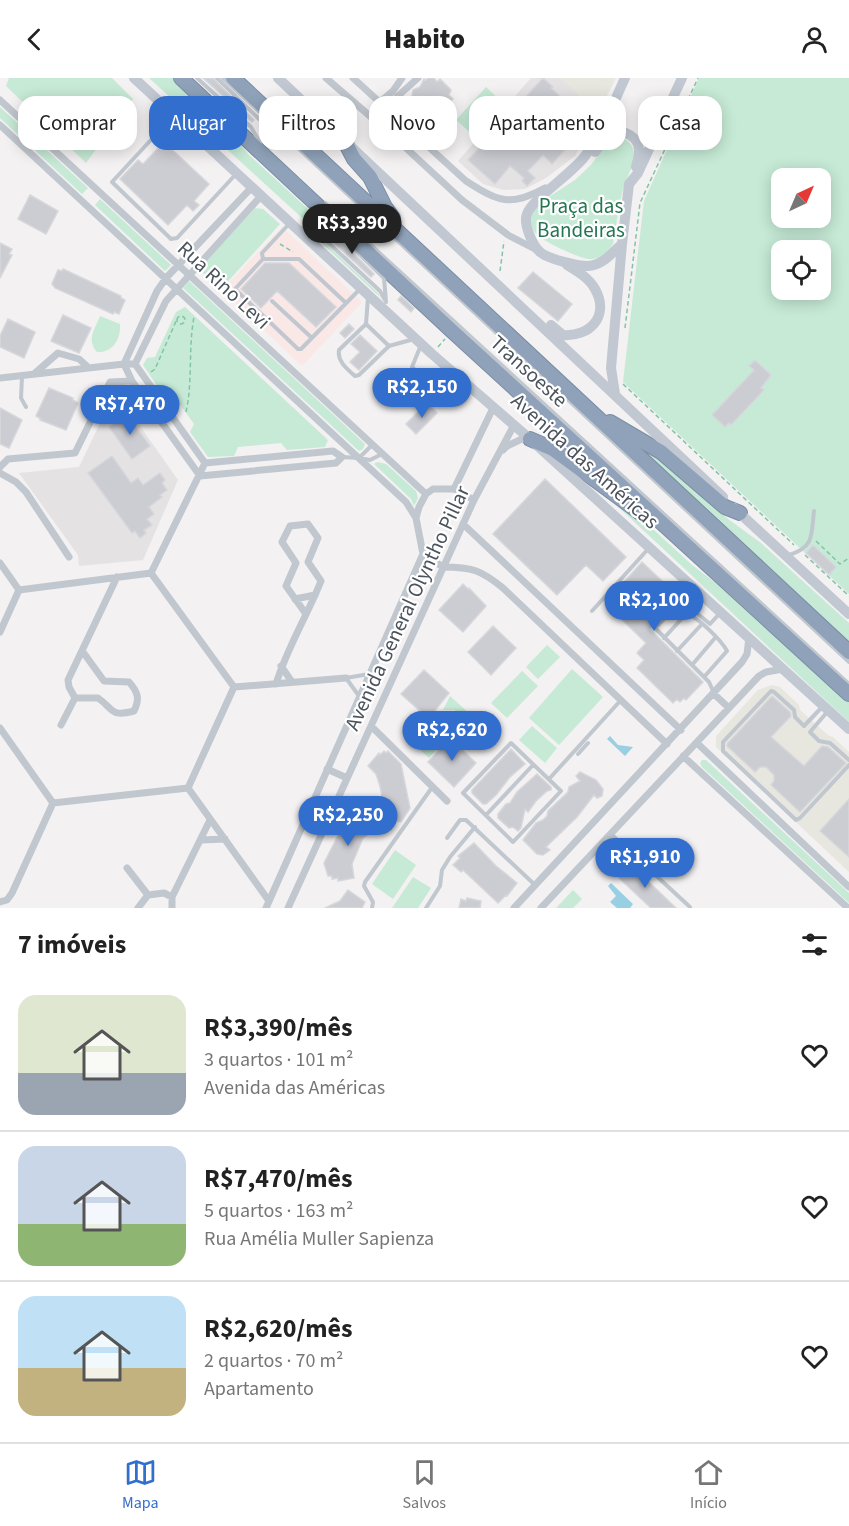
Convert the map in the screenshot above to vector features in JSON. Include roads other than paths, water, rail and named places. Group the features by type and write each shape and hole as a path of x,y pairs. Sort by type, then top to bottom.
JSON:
{"highway":[{"name":"Avenida das Américas","path":"181,78 301,194 849,694"},
{"name":"Avenida das Américas","path":"233,78 849,652"},
{"path":"349,150 370,177 385,207 414,246"},
{"path":"574,396 614,424 661,452 725,507 740,513"},
{"path":"529,438 553,449 617,498 661,527 708,570 715,572"}],"main road":[{"name":"Avenida das Américas","path":"135,78 154,96"},
{"path":"278,78 298,96"},
{"path":"534,319 548,322 563,335 586,332 595,323 600,304 595,290 589,281 561,261 540,252 527,230 526,215 535,203 586,155 625,78"},
{"path":"615,394 611,368 629,184 638,173 682,78"},
{"path":"586,155 596,151 603,140 613,133 620,131 626,133 637,142 640,151 636,166 638,173"},
{"name":"Avenida das Américas","path":"211,150 418,342 529,438 849,729"},
{"path":"356,150 849,614"},
{"path":"561,261 589,266 598,264 622,244"}],"street":[{"path":"326,78 393,135 462,200 508,235 540,252"},
{"path":"352,78 373,96"},
{"path":"387,96 402,78"},
{"path":"399,96 418,78"},
{"name":"Rua Rino Levi","path":"0,100 426,494"},
{"name":"Rua Rino Levi","path":"0,124 406,502 416,518"},
{"path":"432,150 466,181 487,194 506,201 527,198 561,180"},
{"path":"200,476 132,381 124,364 157,291 166,278 252,187"},
{"path":"135,364 166,301 261,196"},
{"path":"33,374 58,353 79,359 89,368"},
{"path":"0,378 135,364"},
{"path":"135,364 205,463"},
{"path":"0,467 8,459 75,453 110,382 132,381"},
{"name":"Avenida General Olyntho Pillar","path":"267,904 423,554 416,518 426,494 433,489 454,489 493,408"},
{"name":"Avenida General Olyntho Pillar","path":"288,908 474,500 514,425"},
{"path":"499,453 507,446 529,438"},
{"path":"200,476 336,463 342,457 333,451 205,463"},
{"path":"151,573 205,463"},
{"path":"0,473 16,482 26,492 69,557"},
{"path":"454,489 474,500"},
{"path":"276,684 281,666 306,614 315,595 321,581 308,562 318,538 308,524 290,526 282,542 297,563 286,586 306,614"},
{"path":"463,524 681,730"},
{"path":"423,554 443,567 475,569 486,574 667,744"},
{"path":"0,563 19,590"},
{"path":"19,590 151,573"},
{"path":"151,573 234,687"},
{"path":"75,698 67,684 117,577"},
{"path":"0,632 19,590"},
{"path":"295,599 315,595"},
{"path":"513,908 535,885 544,869 681,730 742,662 747,654 749,638"},
{"path":"75,698 98,698 111,712 115,713 133,712 136,709 138,698 138,694 129,682 104,681 83,652"},
{"path":"281,666 292,682"},
{"path":"541,908 759,676 766,672 783,669"},
{"path":"234,687 346,678"},
{"path":"189,788 234,687"},
{"path":"714,694 729,708"},
{"path":"61,724 75,698"},
{"path":"371,726 447,801"},
{"path":"0,728 53,803"},
{"path":"697,743 849,887"},
{"path":"684,756 848,908"},
{"path":"327,769 347,778"},
{"path":"53,803 189,788"},
{"path":"189,788 267,904"},
{"path":"0,902 7,900 12,893 53,803"},
{"path":"172,908 172,897 210,820"},
{"path":"201,840 225,839"},
{"path":"127,868 148,895"},
{"path":"138,908 148,895 164,892 172,897"}],"lane":[{"path":"190,78 260,143 251,127 197,78"},
{"path":"217,78 259,118"},
{"name":"Transoeste","path":"223,78 259,112"},
{"path":"149,142 112,182 171,239 177,238 237,174"},
{"name":"Transoeste","path":"299,150 849,662"},
{"name":"Transoeste","path":"321,200 849,684"},
{"path":"263,259 262,253 291,225 318,233 380,291 387,302"},
{"path":"350,245 384,278 389,315"},
{"path":"346,303 298,259 263,259 235,289 298,350 346,303 364,292 366,324 389,346"},
{"path":"272,301 312,338"},
{"path":"366,324 339,350 341,363 355,376 359,375 389,346 418,342 412,367 449,403 467,384"},
{"path":"423,378 449,368"},
{"path":"22,376 21,398 26,407"},
{"path":"359,458 373,445"},
{"path":"342,457 370,460 382,454"},
{"path":"785,556 801,551 811,541 814,511"},
{"path":"592,611 650,548"},
{"path":"714,694 704,677 656,628 679,601 684,602 710,624 721,612"},
{"path":"664,638 686,614 692,615 702,624 727,651 704,677"},
{"path":"677,651 702,624"},
{"path":"692,665 716,638"},
{"path":"359,696 346,678 369,674"},
{"path":"849,760 830,743 819,741 797,720 794,710 771,691 723,742 722,748 796,820 849,765"},
{"path":"549,779 621,700"},
{"path":"804,726 826,708"},
{"path":"810,732 826,708"},
{"path":"511,743 533,765 561,791 513,842 462,793 511,743"},
{"path":"578,754 588,743"},
{"path":"486,815 533,765"},
{"path":"372,908 373,902 364,886 365,882 433,786"},
{"path":"447,838 460,820 466,820 535,885"},
{"path":"426,908 440,886 442,870 475,827"},
{"path":"611,834 690,908"}],"water":[{"path":"610,736 618,745 633,747 625,756 607,739"},
{"path":"611,883 633,904 630,908 617,908 610,902 616,896 608,886"}],"park label":[{"name":"Praça das Bandeiras","path":"581,218"}]}
